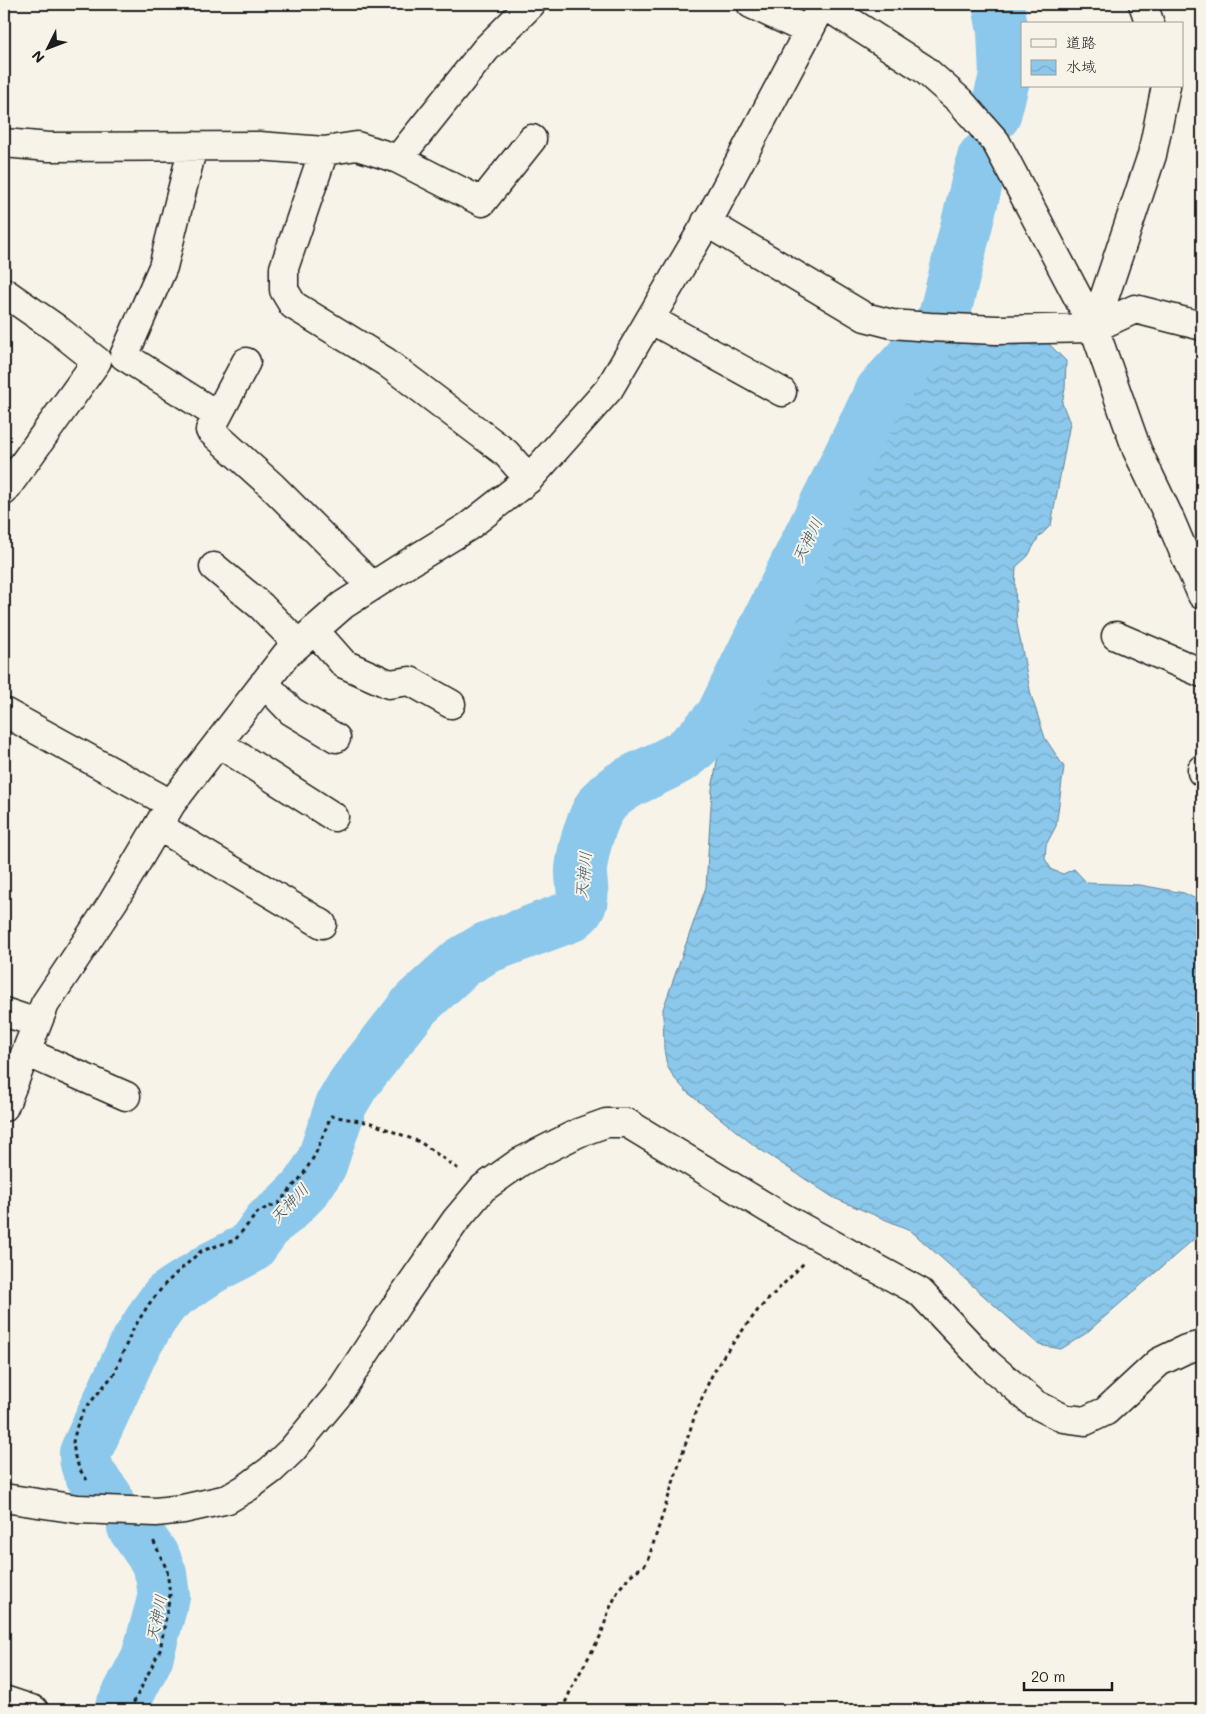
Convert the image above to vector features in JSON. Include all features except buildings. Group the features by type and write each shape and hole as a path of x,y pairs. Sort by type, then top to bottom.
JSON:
{"street":[{"path":"398,159 486,49 531,4"},
{"path":"751,4 809,31"},
{"path":"4,1107 45,1004 113,902 164,815 286,654 342,605 469,526 530,479 609,389 706,222 823,4 924,69 960,101 996,142 1094,328 1137,450 1202,595"},
{"path":"1143,4 1149,22"},
{"path":"1094,328 1152,155 1166,88"},
{"path":"4,143 49,146 259,146 324,151 357,146 398,159 482,202 532,139"},
{"path":"124,356 163,267 194,146"},
{"path":"324,151 284,268 284,290 293,305 386,362 506,453 530,479"},
{"path":"706,222 865,317 892,324 997,330 1094,328 1135,309 1202,326"},
{"path":"4,292 57,329 97,361"},
{"path":"650,320 782,392"},
{"path":"4,491 97,361 124,356 217,415"},
{"path":"246,362 210,430 272,486 372,586"},
{"path":"214,567 261,606 344,664 389,684 410,681 451,704"},
{"path":"1116,636 1202,673"},
{"path":"264,683 291,711 336,738"},
{"path":"7,720 164,815 322,924"},
{"path":"218,743 334,817"},
{"path":"4,1012 38,1024"},
{"path":"26,1052 126,1096"},
{"path":"4,1498 78,1509 156,1512 183,1509 228,1499 248,1488 270,1470 338,1396 398,1303 451,1228 483,1188 520,1162 578,1133 606,1123 627,1123 784,1218 920,1292 987,1363 1035,1404 1063,1418 1085,1421 1106,1411 1159,1362 1186,1349 1202,1345"},
{"path":"4,1700 34,1710"}],"path":[{"path":"130,1710 160,1650 170,1595 167,1570 160,1552 80,1470 75,1457 73,1442 76,1426 84,1410 114,1374 132,1331 149,1304 185,1264 202,1251 235,1240 258,1212 278,1204 297,1183 311,1162 331,1116 371,1123 420,1142 483,1188"},
{"path":"562,1710 573,1685 601,1635 609,1610 619,1589 632,1574 647,1563 695,1415 710,1379 724,1355 758,1310 827,1242"}],"water":[{"path":"1047,342 1066,361 1065,389 1062,403 1070,423 1051,525 1038,538 1028,556 1016,567 1015,586 1017,624 1031,695 1045,738 1064,767 1056,826 1046,845 1045,859 1052,870 1063,874 1074,869 1087,883 1140,885 1184,893 1202,902 1202,1232 1085,1334 1061,1349 1039,1345 910,1230 834,1198 755,1146 687,1092 675,1079 667,1066 664,1049 663,1009 706,887 712,789 720,745 887,400 939,343"}],"waterway":[{"name":"天神川","path":"995,115 1005,76 1003,31 998,4"},
{"name":"天神川","path":"107,1497 89,1471 85,1460 85,1453 134,1347 166,1298 213,1267 250,1248 269,1222 305,1189 321,1165 341,1105 354,1083 416,1004 461,963 486,948 569,917 576,911 581,905 582,899 581,869 586,844 594,818 602,804 618,789 683,755 721,717 881,391 931,336 944,317 983,158"},
{"name":"天神川","path":"120,1710 147,1658 164,1596 161,1574 155,1559 133,1527"}],"railway":[{"path":"1197,1710 1202,1703"}]}
